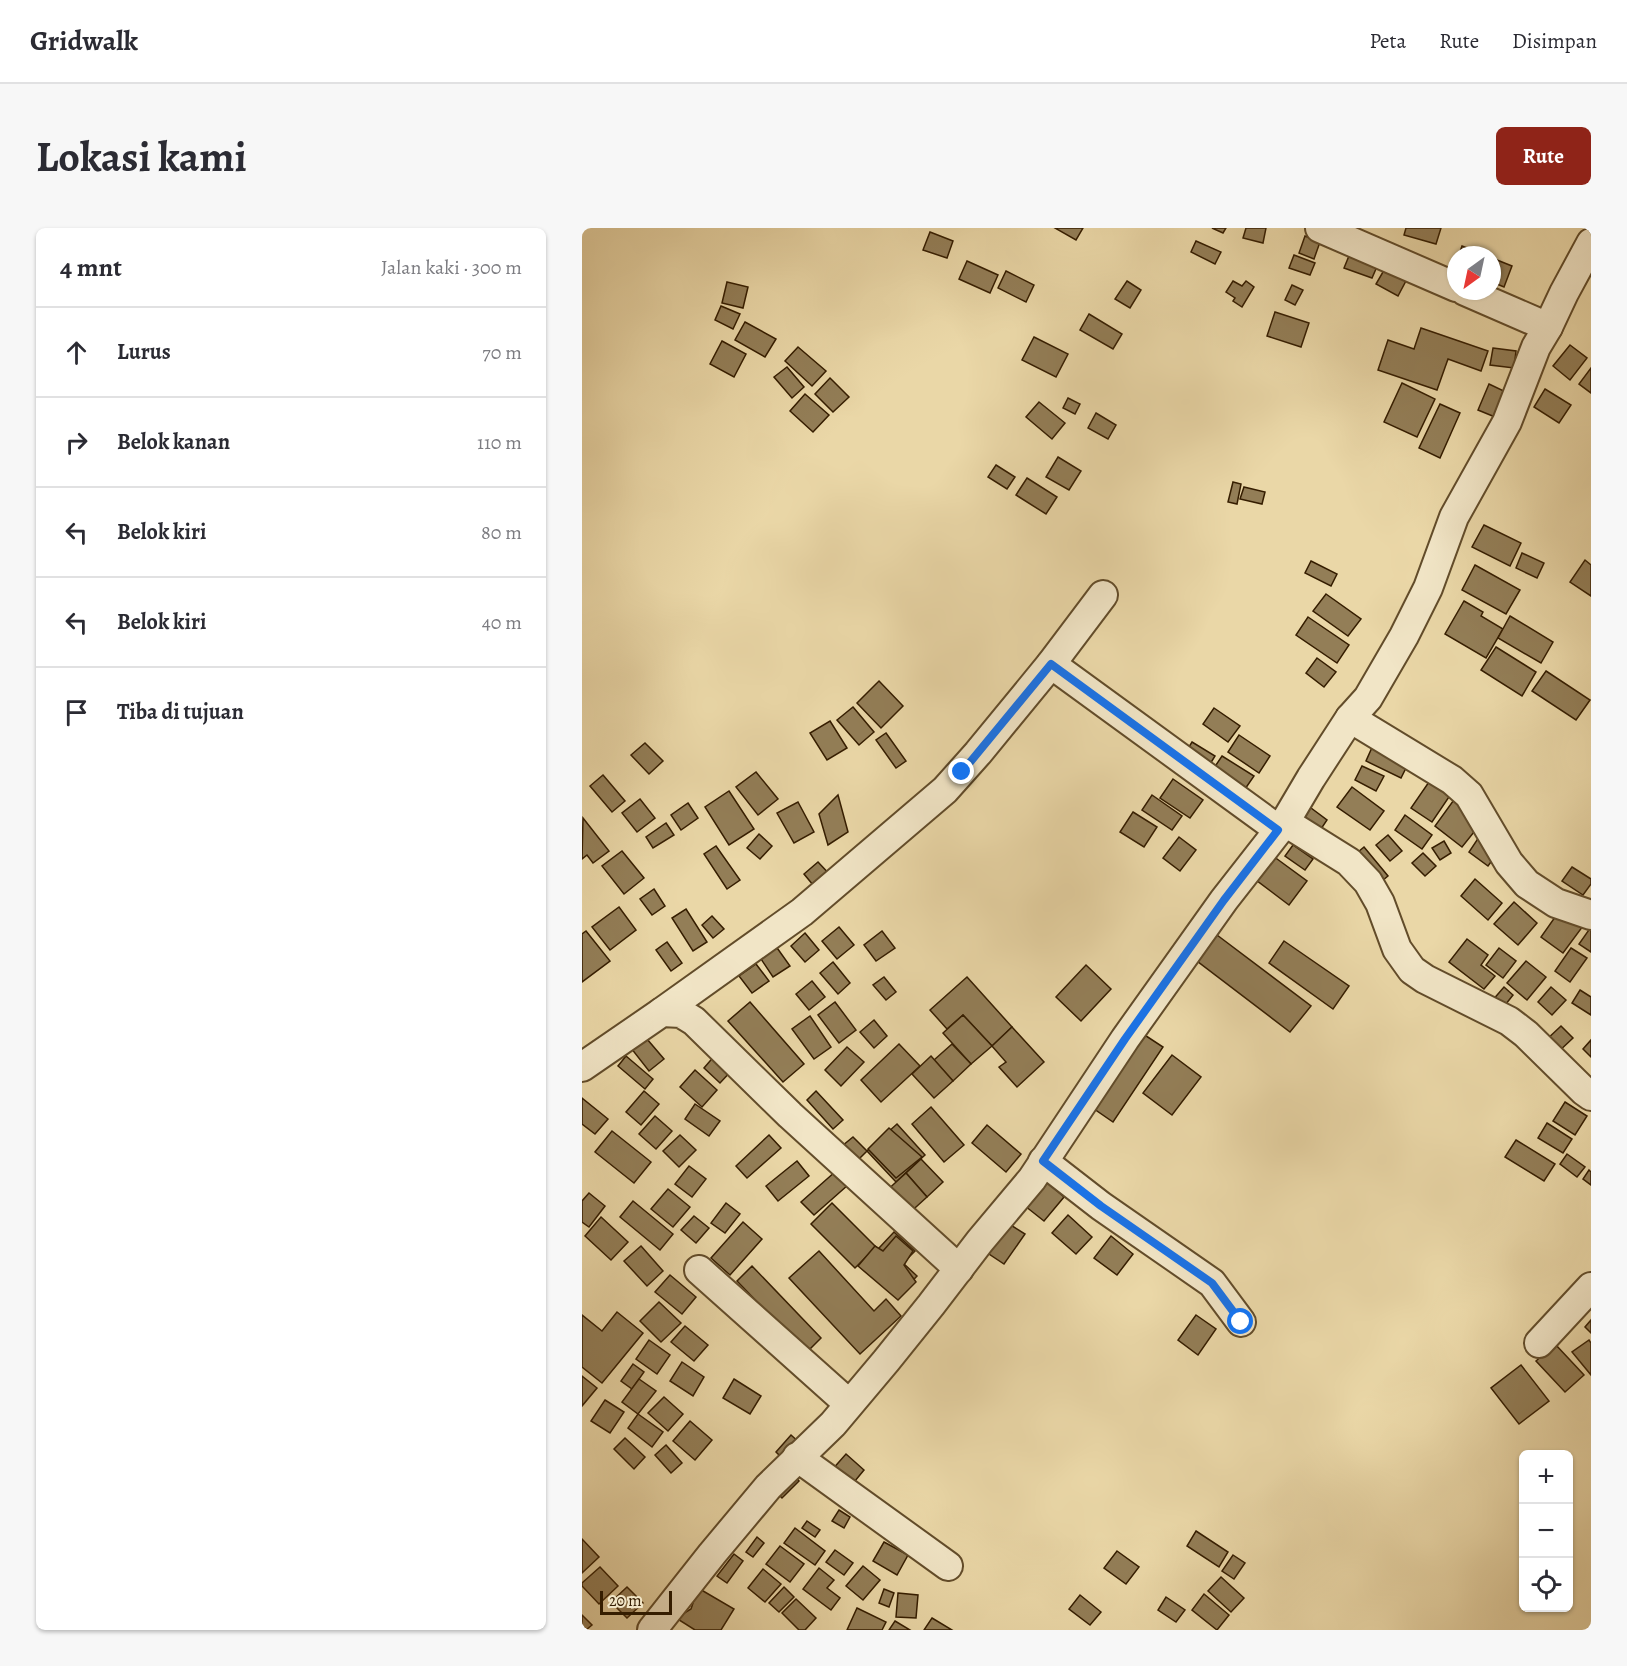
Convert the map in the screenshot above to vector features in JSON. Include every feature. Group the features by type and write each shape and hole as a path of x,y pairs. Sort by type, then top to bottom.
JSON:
{"street":[{"path":"1320,228 1447,283"},
{"path":"652,1630 768,1487 833,1424 1032,1179 1125,1039 1224,900 1282,826 1350,718 1368,698 1404,636 1428,588 1454,517 1507,422 1536,347 1591,243"},
{"path":"1486,300 1548,327"},
{"path":"582,1067 802,912 945,790 1051,664 1103,595"},
{"path":"1051,664 1282,826 1349,862 1368,882 1380,903 1397,949 1412,970 1425,979 1509,1021 1526,1034 1591,1096"},
{"path":"1350,718 1452,780 1469,795 1509,863 1527,884 1556,903 1591,915"},
{"path":"662,1012 681,1013 694,1021 789,1115 959,1269"},
{"path":"1043,1161 1101,1206 1212,1283 1241,1322"},
{"path":"699,1270 849,1404"},
{"path":"1539,1343 1591,1287"},
{"path":"797,1458 948,1566"}],"building":[{"path":"1055,228 1083,228 1076,240"},
{"path":"1212,228 1226,228 1223,233"},
{"path":"1246,228 1266,228 1263,243 1243,238"},
{"path":"1406,228 1441,228 1436,244 1404,235"},
{"path":"930,232 953,241 947,258 923,250"},
{"path":"1305,236 1320,242 1314,259 1299,253"},
{"path":"1196,241 1221,252 1215,264 1191,252"},
{"path":"1351,251 1379,262 1372,278 1344,268"},
{"path":"1294,255 1315,263 1310,275 1289,268"},
{"path":"967,261 998,275 990,293 959,279"},
{"path":"1501,262 1512,266 1504,287 1501,286"},
{"path":"1387,265 1408,277 1398,296 1376,284"},
{"path":"1006,271 1034,285 1026,302 998,288"},
{"path":"1127,281 1141,290 1130,308 1115,299"},
{"path":"1233,281 1242,286 1246,281 1254,287 1242,307 1226,292"},
{"path":"727,282 748,287 743,308 722,303"},
{"path":"1292,285 1303,290 1295,305 1285,300"},
{"path":"721,306 740,314 733,329 715,320"},
{"path":"1275,312 1309,323 1301,347 1267,336"},
{"path":"1089,314 1122,334 1113,349 1080,330"},
{"path":"745,322 776,339 765,357 735,340"},
{"path":"1421,328 1488,351 1481,371 1448,359 1437,390 1378,370 1388,340 1414,349"},
{"path":"1034,337 1068,354 1056,377 1022,360"},
{"path":"722,341 746,354 734,377 710,364"},
{"path":"1570,345 1587,358 1570,380 1553,366"},
{"path":"798,347 826,371 812,386 785,361"},
{"path":"1493,348 1516,351 1514,368 1490,365"},
{"path":"787,367 804,387 792,398 774,377"},
{"path":"1591,368 1591,393 1579,384"},
{"path":"830,378 849,397 833,412 815,394"},
{"path":"1402,383 1435,399 1417,437 1384,422"},
{"path":"1489,384 1506,392 1495,417 1478,410"},
{"path":"1545,389 1571,405 1559,423 1534,407"},
{"path":"805,394 829,415 813,432 790,411"},
{"path":"1068,398 1080,404 1075,414 1063,408"},
{"path":"1039,402 1065,423 1052,439 1026,417"},
{"path":"1440,404 1460,413 1440,458 1419,448"},
{"path":"1096,413 1116,425 1108,439 1088,428"},
{"path":"1058,457 1081,471 1069,490 1046,477"},
{"path":"996,465 1015,477 1007,489 988,477"},
{"path":"1027,478 1057,497 1046,514 1016,495"},
{"path":"1233,482 1241,484 1237,504 1228,502"},
{"path":"1244,487 1265,492 1262,504 1240,499"},
{"path":"1484,525 1521,543 1510,566 1472,547"},
{"path":"1522,553 1544,563 1537,578 1516,568"},
{"path":"1585,560 1591,565 1591,596 1570,582"},
{"path":"1311,561 1337,574 1331,586 1305,573"},
{"path":"1475,565 1520,590 1506,614 1462,590"},
{"path":"1326,594 1361,619 1348,636 1313,611"},
{"path":"1464,601 1483,612 1481,616 1503,629 1486,658 1445,634"},
{"path":"1510,616 1553,642 1541,663 1498,638"},
{"path":"1308,617 1349,645 1337,663 1296,635"},
{"path":"1496,647 1536,672 1522,696 1481,670"},
{"path":"1317,658 1336,672 1324,687 1306,673"},
{"path":"1546,671 1590,700 1576,720 1532,691"},
{"path":"879,681 903,706 881,728 857,703"},
{"path":"853,707 874,732 859,745 837,720"},
{"path":"1214,708 1240,726 1228,742 1203,724"},
{"path":"830,721 847,748 827,760 810,733"},
{"path":"886,733 906,761 896,768 876,740"},
{"path":"1239,735 1270,756 1259,773 1228,752"},
{"path":"1192,742 1215,756 1207,769 1184,755"},
{"path":"645,743 663,761 649,774 631,755"},
{"path":"1374,743 1410,760 1401,778 1366,761"},
{"path":"1222,756 1254,776 1243,792 1212,771"},
{"path":"1362,766 1384,776 1376,791 1355,780"},
{"path":"756,772 778,799 758,815 736,787"},
{"path":"603,775 625,801 612,812 590,786"},
{"path":"1173,779 1203,800 1190,818 1160,798"},
{"path":"1431,779 1451,794 1432,822 1411,808"},
{"path":"1352,787 1384,811 1370,830 1337,807"},
{"path":"729,791 754,829 729,845 705,807"},
{"path":"838,795 848,832 828,845 819,814"},
{"path":"1152,795 1182,816 1172,830 1142,810"},
{"path":"1456,797 1478,827 1462,847 1435,826"},
{"path":"640,799 655,818 637,832 622,813"},
{"path":"798,802 814,832 794,843 777,813"},
{"path":"688,803 698,818 681,830 671,815"},
{"path":"1307,805 1327,820 1317,835 1296,820"},
{"path":"1133,812 1157,827 1144,847 1120,832"},
{"path":"1405,815 1432,835 1422,849 1395,830"},
{"path":"583,818 609,851 593,863 587,855 582,859"},
{"path":"666,823 674,835 653,848 646,837"},
{"path":"759,834 772,846 760,859 747,848"},
{"path":"1388,835 1402,851 1390,861 1376,845"},
{"path":"1179,837 1196,850 1180,871 1163,858"},
{"path":"1479,837 1499,851 1488,866 1469,852"},
{"path":"1444,841 1451,853 1440,860 1432,848"},
{"path":"1293,845 1313,859 1305,870 1285,856"},
{"path":"716,846 740,880 727,889 704,854"},
{"path":"1364,847 1388,876 1376,886 1352,857"},
{"path":"622,851 644,878 624,894 602,866"},
{"path":"1423,853 1436,866 1425,876 1412,863"},
{"path":"1273,856 1307,881 1289,905 1256,880"},
{"path":"818,862 833,878 818,891 804,874"},
{"path":"1572,867 1591,879 1591,884 1583,895 1562,881"},
{"path":"1475,879 1502,903 1488,920 1461,896"},
{"path":"654,889 665,906 652,915 640,899"},
{"path":"1514,902 1537,923 1518,945 1494,924"},
{"path":"619,907 636,930 610,950 592,927"},
{"path":"686,909 707,942 693,951 672,918"},
{"path":"1560,910 1583,926 1563,953 1541,937"},
{"path":"712,916 724,929 713,938 702,925"},
{"path":"839,927 854,945 837,959 822,941"},
{"path":"1591,927 1591,952 1579,944"},
{"path":"586,931 610,961 582,982 582,934"},
{"path":"882,931 895,948 876,961 864,945"},
{"path":"805,933 819,950 805,962 791,946"},
{"path":"1217,935 1311,1006 1290,1032 1197,961"},
{"path":"1467,939 1488,955 1481,965 1495,976 1484,989 1449,962"},
{"path":"1284,941 1349,986 1333,1009 1269,963"},
{"path":"667,942 682,963 671,971 656,950"},
{"path":"775,945 790,966 773,977 759,956"},
{"path":"1499,948 1516,961 1503,978 1486,965"},
{"path":"1571,948 1587,958 1570,982 1555,971"},
{"path":"1526,961 1546,977 1527,1000 1507,983"},
{"path":"833,962 850,983 838,994 820,973"},
{"path":"756,964 769,981 752,993 739,976"},
{"path":"1086,965 1111,989 1081,1021 1056,997"},
{"path":"884,977 896,992 886,1000 873,985"},
{"path":"967,977 1012,1027 992,1046 963,1015 947,1029 930,1010"},
{"path":"812,981 825,997 809,1010 796,994"},
{"path":"1504,987 1513,995 1502,1009 1492,1001"},
{"path":"1551,987 1566,1000 1552,1015 1538,1002"},
{"path":"1580,990 1591,997 1591,1015 1572,1003"},
{"path":"750,1002 804,1064 783,1082 728,1021"},
{"path":"835,1002 856,1030 839,1043 818,1015"},
{"path":"963,1015 992,1046 971,1064 943,1033"},
{"path":"810,1016 831,1047 814,1059 792,1029"},
{"path":"874,1020 887,1036 874,1048 860,1032"},
{"path":"1561,1026 1573,1038 1556,1054 1544,1042"},
{"path":"1012,1027 1044,1062 1017,1087 999,1067 1006,1062 992,1046"},
{"path":"1137,1030 1163,1047 1113,1122 1087,1104"},
{"path":"641,1032 664,1059 649,1071 627,1043"},
{"path":"1591,1040 1591,1057 1583,1049"},
{"path":"899,1044 920,1066 881,1102 861,1080"},
{"path":"952,1044 971,1064 953,1081 934,1060"},
{"path":"847,1047 864,1062 841,1086 825,1070"},
{"path":"716,1054 733,1069 720,1083 704,1068"},
{"path":"1172,1055 1201,1077 1172,1115 1143,1093"},
{"path":"626,1056 653,1079 645,1089 618,1066"},
{"path":"931,1056 953,1081 934,1098 912,1074"},
{"path":"695,1070 717,1090 702,1107 680,1087"},
{"path":"644,1091 659,1104 641,1125 626,1112"},
{"path":"816,1091 843,1120 833,1129 807,1100"},
{"path":"582,1098 608,1119 595,1134 582,1124"},
{"path":"1565,1102 1587,1116 1575,1135 1553,1121"},
{"path":"695,1104 720,1121 709,1136 685,1119"},
{"path":"931,1107 964,1145 944,1162 912,1124"},
{"path":"655,1116 672,1131 656,1149 639,1134"},
{"path":"1547,1123 1572,1139 1563,1153 1538,1138"},
{"path":"897,1124 925,1155 896,1182 867,1151"},
{"path":"987,1125 1021,1154 1006,1172 972,1143"},
{"path":"889,1128 922,1157 896,1178 868,1149"},
{"path":"612,1131 651,1162 634,1183 595,1152"},
{"path":"680,1135 696,1150 679,1167 663,1151"},
{"path":"769,1135 781,1148 747,1178 736,1166"},
{"path":"853,1137 867,1151 856,1162 842,1146"},
{"path":"1516,1140 1555,1164 1544,1181 1505,1157"},
{"path":"1567,1154 1585,1167 1577,1177 1560,1164"},
{"path":"921,1159 943,1182 927,1197 906,1173"},
{"path":"797,1161 809,1176 778,1201 766,1186"},
{"path":"689,1166 706,1179 692,1197 675,1184"},
{"path":"1589,1170 1591,1172 1591,1185 1583,1179"},
{"path":"836,1171 848,1185 814,1215 801,1202"},
{"path":"906,1173 927,1197 905,1217 884,1193"},
{"path":"1046,1181 1064,1197 1044,1221 1025,1206"},
{"path":"668,1189 690,1207 673,1227 651,1209"},
{"path":"589,1193 605,1206 589,1227 582,1222 582,1201"},
{"path":"633,1201 673,1234 660,1250 620,1217"},
{"path":"726,1203 740,1214 725,1233 711,1223"},
{"path":"832,1203 876,1247 855,1268 811,1224"},
{"path":"1068,1215 1092,1237 1076,1254 1052,1233"},
{"path":"694,1216 709,1228 696,1243 681,1230"},
{"path":"601,1217 628,1242 611,1260 585,1236"},
{"path":"743,1222 762,1239 730,1275 711,1258"},
{"path":"1006,1222 1025,1234 1004,1264 986,1252"},
{"path":"894,1232 915,1251 903,1263 917,1276 898,1296 864,1264"},
{"path":"896,1236 913,1251 904,1265 916,1282 898,1300 858,1266 875,1246 883,1251"},
{"path":"1111,1236 1133,1254 1117,1275 1094,1258"},
{"path":"641,1246 663,1271 647,1286 624,1261"},
{"path":"819,1251 874,1311 886,1299 901,1316 860,1354 789,1278"},
{"path":"752,1266 821,1338 806,1353 737,1281"},
{"path":"670,1275 696,1297 682,1314 655,1292"},
{"path":"659,1302 681,1323 661,1342 640,1321"},
{"path":"617,1312 643,1333 602,1383 582,1367 582,1315 602,1331"},
{"path":"1196,1315 1216,1329 1198,1355 1178,1340"},
{"path":"1591,1320 1591,1333 1585,1327"},
{"path":"685,1326 708,1345 694,1361 671,1342"},
{"path":"649,1340 670,1355 657,1374 636,1359"},
{"path":"1589,1340 1591,1343 1591,1375 1572,1352"},
{"path":"1555,1344 1584,1375 1565,1392 1536,1361"},
{"path":"682,1362 704,1377 693,1396 670,1381"},
{"path":"633,1364 644,1372 632,1389 621,1381"},
{"path":"1521,1365 1549,1401 1519,1424 1491,1388"},
{"path":"582,1376 597,1388 582,1406"},
{"path":"639,1379 656,1391 638,1414 622,1402"},
{"path":"734,1379 761,1396 750,1414 723,1398"},
{"path":"664,1397 683,1414 668,1431 648,1413"},
{"path":"605,1400 624,1412 610,1433 591,1421"},
{"path":"638,1414 663,1432 652,1447 628,1428"},
{"path":"690,1421 712,1440 695,1460 673,1441"},
{"path":"791,1435 801,1444 786,1462 776,1452"},
{"path":"625,1438 645,1457 634,1469 614,1449"},
{"path":"666,1445 682,1463 671,1473 655,1455"},
{"path":"846,1454 864,1470 850,1487 831,1471"},
{"path":"791,1472 799,1481 782,1498 773,1489"},
{"path":"839,1510 850,1517 844,1528 832,1521"},
{"path":"807,1521 820,1530 815,1537 802,1528"},
{"path":"795,1528 825,1551 815,1565 784,1543"},
{"path":"1196,1531 1228,1552 1219,1567 1187,1546"},
{"path":"757,1537 764,1543 753,1557 746,1552"},
{"path":"582,1539 599,1557 582,1573"},
{"path":"884,1542 908,1555 897,1575 873,1561"},
{"path":"780,1546 804,1564 790,1582 766,1564"},
{"path":"835,1550 853,1563 844,1575 826,1562"},
{"path":"1117,1551 1139,1567 1126,1584 1104,1568"},
{"path":"734,1554 743,1561 727,1583 717,1576"},
{"path":"1233,1555 1245,1563 1234,1579 1222,1571"},
{"path":"863,1566 880,1580 863,1600 846,1586"},
{"path":"600,1567 618,1586 599,1604 582,1586 582,1583"},
{"path":"819,1568 834,1580 827,1588 840,1598 831,1610 803,1589"},
{"path":"763,1569 781,1584 765,1602 748,1588"},
{"path":"1221,1577 1244,1598 1231,1612 1208,1591"},
{"path":"627,1587 643,1603 627,1618 611,1602"},
{"path":"784,1587 794,1597 779,1612 769,1603"},
{"path":"698,1588 734,1609 721,1630 695,1630 676,1618 691,1609"},
{"path":"884,1589 894,1593 889,1607 879,1603"},
{"path":"898,1593 918,1595 916,1618 896,1617"},
{"path":"1204,1594 1229,1615 1217,1630 1192,1610"},
{"path":"1080,1595 1101,1612 1090,1625 1069,1609"},
{"path":"1166,1597 1185,1610 1176,1622 1158,1610"},
{"path":"796,1599 816,1618 805,1630 799,1630 782,1613"},
{"path":"857,1608 886,1622 882,1630 847,1630"},
{"path":"582,1615 592,1625 586,1630 582,1630"},
{"path":"932,1618 952,1630 924,1630"},
{"path":"895,1621 910,1630 889,1630"}],"route":[{"path":"962,772 1051,664 1278,830 1224,900 1125,1039 1043,1161 1101,1206 1212,1283 1241,1322"}]}
